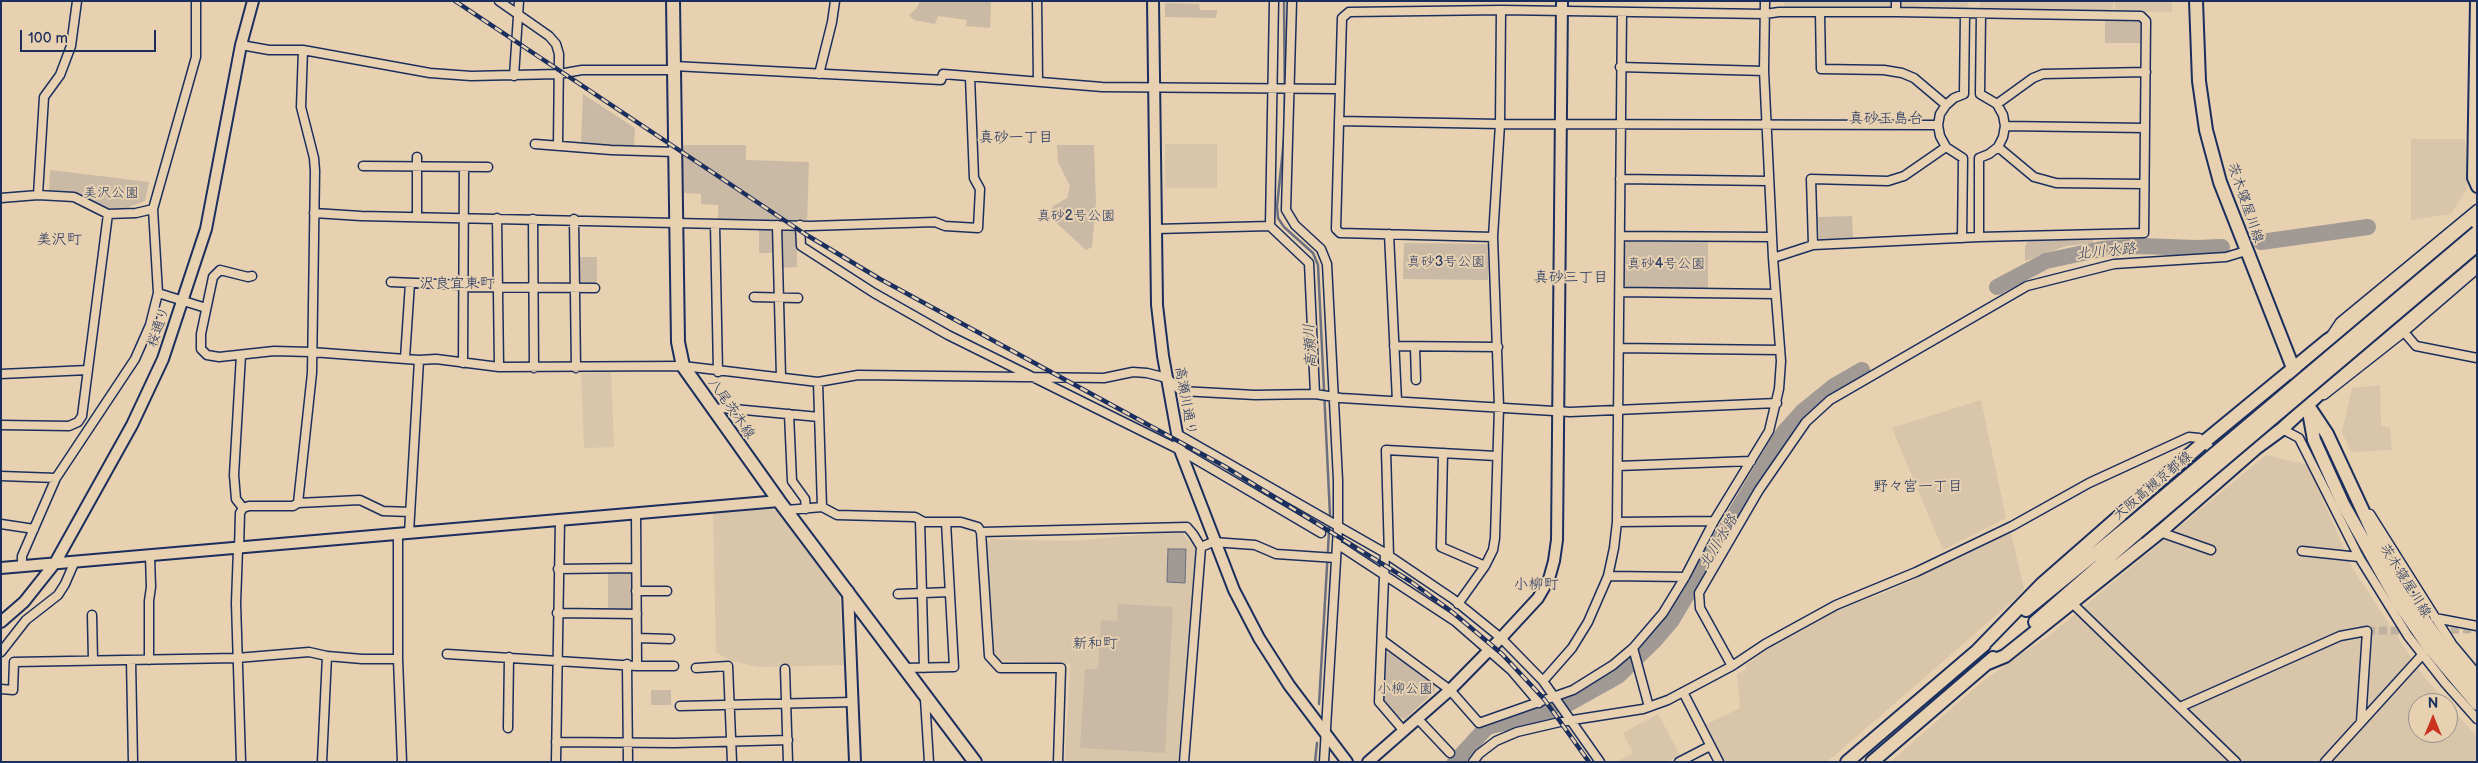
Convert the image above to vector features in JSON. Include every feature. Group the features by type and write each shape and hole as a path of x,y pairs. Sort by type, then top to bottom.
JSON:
{"main road":[{"name":"八尾茨木線","path":"673,1 678,342 683,366 783,506 975,762"},
{"name":"茨木寝屋川線","path":"2196,1 2199,81 2206,130 2220,182 2308,406 2314,440 2343,504 2370,556 2429,647 2477,704"},
{"path":"1978,650 2042,584 2204,442 2328,340 2348,327 2477,218"},
{"name":"大阪高槻京都線","path":"1872,762 1988,663 2134,529 2477,232"},
{"name":"大阪高槻京都線","path":"1846,762 1978,650 2134,529 2477,246"},
{"path":"1988,663 2005,656 2160,532 2238,464 2282,429 2334,380 2477,260"},
{"name":"茨木寝屋川線","path":"2308,406 2327,434 2382,552 2408,597 2438,640 2477,688"}],"street":[{"path":"38,196 44,97 60,75 71,46 77,1"},
{"path":"22,567 22,556 56,478 135,359 150,325 158,292 153,209 196,56 196,1"},
{"name":"桜通り","path":"1,622 24,602 55,563 132,425 163,359 206,229 241,44 253,1"},
{"path":"500,1 549,36 556,44 559,74 558,146"},
{"path":"514,76 519,1"},
{"path":"819,74 832,22 835,1"},
{"path":"1038,1 1038,81"},
{"name":"高瀬川通り","path":"1153,1 1157,305 1167,378 1180,450 1213,542 1234,590 1259,638 1288,685 1347,762"},
{"path":"1270,226 1274,87 1274,1"},
{"path":"1292,1 1286,208 1294,227 1321,249 1327,264 1337,544 1324,762"},
{"path":"1382,640 1450,690 1479,723 1554,698 1593,679 1634,651 1664,613 1714,521 1769,431 1777,403 1780,350 1766,124 1764,71 1765,1"},
{"path":"1896,1 1896,12"},
{"path":"2476,1 2473,178 2477,187"},
{"path":"1368,762 1450,690 1490,650 1538,598 1549,579 1554,561 1557,540 1562,6"},
{"path":"1494,237 1340,233 1336,229 1342,18 1349,12 1501,10 1562,6 1622,12 1765,14 1779,12 1896,12 2141,16 2146,21 2144,233 1979,237 1813,245 1773,258"},
{"path":"1458,604 1494,550 1495,538 1496,456 1499,407 1494,237 1500,124 1501,10"},
{"path":"1542,681 1572,648 1588,622 1608,576 1617,522 1622,12"},
{"path":"1820,12 1821,69 1884,70 1902,73 1914,78 1946,105"},
{"path":"1962,238 1963,158 1946,147 1940,136 1938,125 1940,114 1946,105 1954,98 1964,94 1965,14"},
{"path":"1979,237 1979,158 1989,154 1998,147 2003,137 2005,126 2003,115 1997,104 1980,94 1981,14"},
{"path":"241,44 269,50 303,50 430,73 514,76 559,74 582,70 674,68 941,80 943,74 1102,87 1289,87 1340,89"},
{"path":"298,503 312,373 314,213 314,158 301,107 303,50"},
{"path":"1620,67 1764,71"},
{"path":"1997,104 2033,78 2043,74 2146,72"},
{"path":"314,213 777,225 935,222 945,226 978,228 980,189 974,178 970,77"},
{"path":"1339,121 1500,124 1938,125"},
{"path":"2005,126 2145,128"},
{"path":"535,144 675,152"},
{"path":"1813,245 1811,179 1888,181 1904,176 1946,147"},
{"path":"1998,147 2034,177 2056,183 2144,184"},
{"path":"417,157 417,217"},
{"path":"363,166 488,167"},
{"path":"463,363 462,217 464,167"},
{"path":"1620,179 1770,181"},
{"path":"1,198 74,197 108,214 136,213 153,209"},
{"path":"2328,340 2340,322 2477,209"},
{"path":"1,425 69,426 78,422 82,416 108,214"},
{"path":"497,218 499,368"},
{"path":"533,219 534,368"},
{"path":"574,219 576,368"},
{"path":"715,224 718,372"},
{"path":"777,225 781,378"},
{"path":"800,225 801,246 804,249 874,293 948,334 1180,450 1321,533"},
{"path":"1156,228 1270,226 1304,256 1310,266 1317,394"},
{"path":"1284,238 1294,227"},
{"path":"1389,234 1397,401"},
{"path":"1620,236 1772,236"},
{"path":"1732,666 1700,608 1699,593 1764,482 1806,422 1830,400 2027,286 2114,264 2226,257 2246,251"},
{"path":"2308,406 2333,390 2477,269"},
{"path":"252,276 248,277 220,270 213,277 201,334 201,349 207,355 241,356 274,351 311,352 405,358 499,368 683,366 718,372 818,382 858,375 1104,378 1133,372 1167,378 1181,391 1256,395 1317,394 1341,398 1557,411 1777,403"},
{"path":"391,282 463,286 595,288"},
{"path":"405,358 410,283"},
{"path":"158,292 206,308"},
{"path":"1620,292 1776,294"},
{"path":"754,297 798,298"},
{"path":"2404,332 2416,346 2477,358"},
{"path":"1394,346 1498,347"},
{"path":"1415,346 1416,380"},
{"path":"1619,348 1780,350"},
{"path":"241,356 234,475 236,499 243,508"},
{"path":"409,533 419,360"},
{"path":"1,374 88,370"},
{"path":"818,382 822,507"},
{"path":"713,410 722,408 819,417"},
{"path":"789,414 792,481 805,499 806,509"},
{"path":"2282,429 2300,438 2359,558 2408,636 2477,719"},
{"path":"1177,434 1387,554 1458,604 1501,638 1542,681 1570,721 1578,728 1600,762"},
{"path":"2327,434 2338,442 2364,504 2435,618 2452,644 2477,674"},
{"path":"1473,762 1496,741 1517,732 1649,707 1683,692 1732,666 1804,621 2012,526 2089,483 2189,437 2194,436 2204,442 2229,464 2238,464"},
{"path":"1403,730 1379,702 1384,574 1387,554 1386,450 1496,456"},
{"path":"1443,453 1441,547 1485,566"},
{"path":"1618,466 1751,461"},
{"path":"1,476 56,478"},
{"path":"243,508 249,506 293,506 298,503 360,500 383,511 410,512"},
{"path":"1,568 238,549 636,513 783,506 806,509 822,507 837,515 915,517 924,522 961,522 978,527 982,532 989,656 1000,668 1061,668 1058,762"},
{"path":"241,762 237,658 239,524 243,508"},
{"path":"636,513 637,666"},
{"path":"556,762 556,660 560,519"},
{"path":"920,520 924,668"},
{"path":"1617,522 1714,521"},
{"path":"905,668 954,666 946,522"},
{"path":"1,524 34,528"},
{"path":"982,532 1187,527 1201,547 1184,762"},
{"path":"2160,532 2212,550"},
{"path":"398,534 398,659 402,762"},
{"path":"1201,547 1213,542 1255,545 1276,554 1335,558"},
{"path":"1337,544 1456,622 1511,670 1539,703"},
{"path":"2302,551 2359,558"},
{"path":"149,660 149,601 152,587 150,556"},
{"path":"1,652 26,620 58,595 65,584 74,561"},
{"path":"558,569 636,568"},
{"path":"1608,576 1685,577"},
{"path":"636,591 668,591"},
{"path":"848,591 855,762"},
{"path":"898,594 950,592"},
{"path":"2072,602 2236,762"},
{"path":"557,613 636,614"},
{"path":"92,615 92,660"},
{"path":"2435,618 2477,626"},
{"path":"2180,707 2340,636 2367,631 2361,722"},
{"path":"637,638 670,639"},
{"path":"1634,651 1649,707"},
{"path":"1,689 13,690 14,662 237,658 309,652 327,656 362,659 398,659"},
{"path":"447,654 637,666 674,666"},
{"path":"2325,762 2423,654"},
{"path":"322,762 327,656"},
{"path":"508,728 509,657"},
{"path":"131,660 133,762"},
{"path":"627,664 628,762"},
{"path":"696,668 728,666 732,762"},
{"path":"784,669 788,762"},
{"path":"1683,692 1719,762"},
{"path":"925,695 929,762"},
{"path":"680,706 852,702"},
{"path":"1417,718 1450,753"},
{"path":"556,742 732,742 788,740"},
{"path":"1679,762 1710,746"}],"shaded area":[{"path":"1784,1 1892,1 1892,5 1889,9 1784,7"},
{"path":"1901,1 1968,1 1968,9 1906,9 1901,6"},
{"path":"1980,1 2113,1 2113,11 1980,10"},
{"path":"2115,1 2172,1 2172,12 2115,12"},
{"path":"2411,139 2465,139 2467,189 2451,214 2411,220"},
{"path":"1165,144 1217,144 1217,188 1165,188"},
{"path":"611,372 614,447 584,448 581,373"},
{"path":"2380,385 2381,426 2390,427 2392,450 2351,452 2342,432 2352,388"},
{"path":"1981,400 2006,518 1943,550 1892,428"},
{"path":"2266,455 2308,465 2352,567 2421,673 2438,693 2408,693 2408,743 2458,743 2458,715 2477,737 2477,762 1890,762 1983,681 2051,634"},
{"path":"759,509 775,510 790,520 839,590 844,665 759,667 731,661 716,652 713,512"},
{"path":"1171,532 1183,533 1195,549 1178,762 1069,762 1065,759 1070,664 998,660 993,655 987,542 991,539 1072,541"},
{"path":"2011,533 2024,588 2017,598 1827,762 1724,762 1705,725 1740,708 1737,674 1746,670 1745,666 1770,647 1771,659 1770,646 1835,609 1877,596 1911,581 1931,569"},
{"path":"1168,549 1186,549 1185,583 1167,582"},
{"path":"1658,714 1680,755 1667,762 1616,762 1633,753 1623,733"}],"green space":[{"path":"920,1 991,1 990,28 966,26 967,20 938,16 935,24 914,20 909,15 917,8"},
{"path":"1165,3 1199,4 1200,10 1217,10 1216,18 1165,17"},
{"path":"2105,20 2139,21 2144,24 2144,43 2105,43"},
{"path":"583,94 635,128 634,146 581,145"},
{"path":"684,145 746,145 746,160 809,162 807,222 718,220 718,205 701,204 701,194 682,193 682,148"},
{"name":"真砂2号公園","path":"1057,145 1094,145 1096,202 1092,247 1086,250 1052,219 1052,207 1067,198 1070,186 1058,162"},
{"name":"美沢公園","path":"50,170 149,182 145,201 122,209 106,209 77,193 49,190"},
{"path":"1852,216 1853,241 1824,244 1819,239 1818,217"},
{"path":"759,227 770,228 775,232 774,253 759,253"},
{"path":"797,229 797,267 782,268 781,232"},
{"path":"2093,239 2093,243 2066,246 2025,261 2025,246 2029,240"},
{"name":"真砂4号公園","path":"1628,241 1708,242 1708,288 1628,288 1623,283 1624,245"},
{"name":"真砂3号公園","path":"1404,243 1488,244 1488,280 1403,279"},
{"path":"580,257 597,257 597,284 582,284 580,281"},
{"path":"608,572 631,572 633,575 635,606 632,610 608,610"},
{"path":"1118,604 1173,607 1165,753 1080,748 1085,669 1098,669 1101,620 1117,621"},
{"name":"小柳公園","path":"1391,651 1434,683 1435,691 1405,719 1399,717 1383,699 1385,654"},
{"path":"651,690 671,690 671,705 651,705"}],"waterway":[{"name":"高瀬川","path":"1284,1 1285,122"},
{"name":"高瀬川","path":"1285,130 1277,206 1278,218 1284,227 1313,253 1318,265 1330,515 1319,704"},
{"name":"北川水路","path":"2261,242 2368,227"},
{"name":"北川水路","path":"1997,287 2046,261 2102,249 2141,246 2222,247"},
{"name":"北川水路","path":"1566,705 1618,676 1655,640 1672,620 1784,432 1802,412 1834,386 1862,370"},
{"name":"北川水路","path":"1455,762 1487,727 1550,712"},
{"name":"高瀬川","path":"1315,762 1317,743"}],"tunnel":[{"path":"2439,630 2477,629"},
{"path":"2367,631 2420,630"}],"railway":[{"path":"455,1 805,234 880,279 1224,466 1410,581 1451,611 1502,654 1544,699 1589,762"}],"district":[{"name":"真砂玉島台","path":"1886,119"},
{"name":"真砂一丁目","path":"1016,138"},
{"name":"美沢町","path":"59,240"},
{"name":"真砂三丁目","path":"1571,278"},
{"name":"沢良宜東町","path":"457,284"},
{"name":"野々宮一丁目","path":"1918,487"},
{"name":"小柳町","path":"1536,585"},
{"name":"新和町","path":"1095,644"}]}
